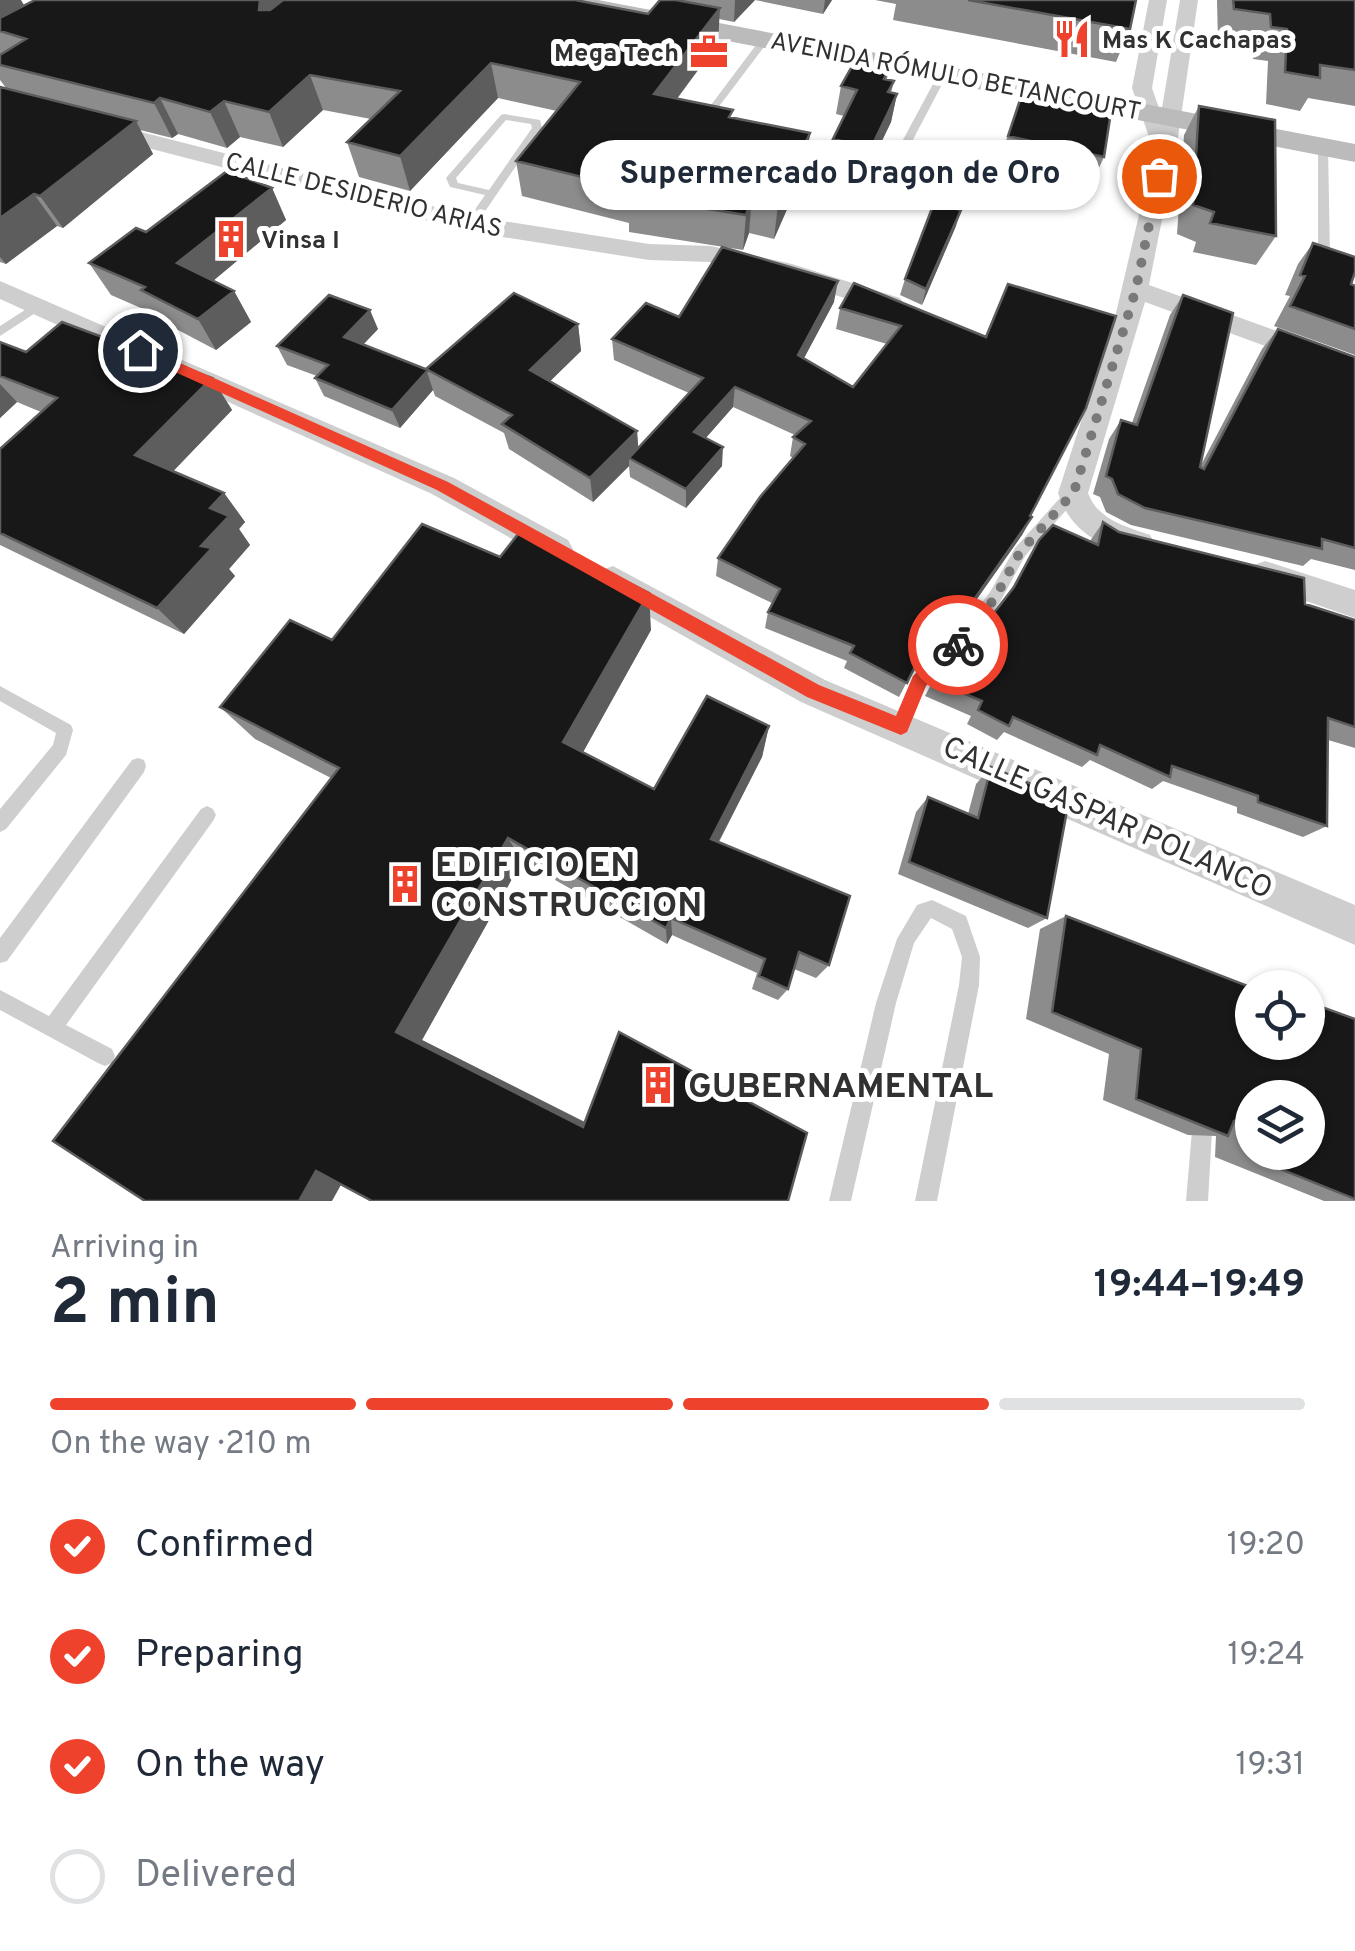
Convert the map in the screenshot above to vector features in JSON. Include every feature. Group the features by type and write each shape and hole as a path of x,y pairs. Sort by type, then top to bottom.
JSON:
{"main road":[{"name":"AVENIDA RÓMULO BETANCOURT","path":"557,0 943,73 1355,130"},
{"name":"AVENIDA RÓMULO BETANCOURT","path":"642,0 1159,103 1355,153"}],"street":[{"path":"1158,0 1162,152 1136,289 1081,507 1126,541 1162,550"},
{"path":"1159,103 1190,0"},
{"name":"CALLE DESIDERIO ARIAS","path":"72,122 471,224 631,249 711,254 836,285 904,309"},
{"name":"CALLE GASPAR POLANCO","path":"0,289 443,486 813,691 1355,925"},
{"path":"1136,289 1355,369"},
{"path":"1234,566 1287,579 1355,604"}],"lane":[{"path":"708,115 766,39"},
{"path":"902,151 943,73"},
{"path":"471,224 537,128 536,122 504,117 451,178 454,185 490,193"},
{"path":"1323,146 1324,256"},
{"path":"0,332 38,305"},
{"path":"901,726 919,681 958,645 995,598 1020,552 1081,507"},
{"path":"0,692 66,730 56,756 1,820"},
{"path":"0,954 138,766"},
{"path":"53,1027 207,815"},
{"path":"840,1201 886,1003 906,938 922,911 932,909 960,923 971,957 969,986 926,1201"},
{"path":"0,1000 105,1056"},
{"path":"1196,1201 1202,1131"}],"building":[{"path":"35,0 260,0 259,10 270,10 283,0 575,0 648,14 660,0 676,0 720,8 654,94 733,110 729,117 810,133 778,204 752,197 746,215 627,196 632,189 516,161 580,82 491,63 400,156 347,142 400,91 310,75 269,112 224,101 210,112 160,98 154,103 0,65 0,55 26,39 0,31 0,18"},
{"path":"968,0 1136,0 1130,29"},
{"path":"1233,0 1355,0 1355,70 1320,65 1320,78 1285,72 1287,29 1271,27 1270,14 1234,9"},
{"path":"855,61 889,68 884,79 894,81 888,92 897,94 871,148 833,139 857,90 841,86"},
{"path":"0,87 136,121 40,196 34,194 0,218"},
{"path":"1022,94 1111,112 1104,157 1008,136"},
{"path":"1199,106 1275,120 1276,236 1210,223 1214,212 1193,205"},
{"path":"227,171 272,188 177,263 234,291 198,319 141,290 145,287 89,263 136,228 146,232"},
{"path":"934,203 961,210 926,289 905,279"},
{"path":"1313,243 1355,257 1351,284 1355,286 1355,329 1290,306 1305,276 1300,275"},
{"path":"722,247 838,281 798,355 853,387 901,326 840,308 854,283 986,337 1008,284 1116,316 1086,408 1032,517 959,621 919,658 907,683 850,653 854,646 768,612 780,589 718,558 760,497 805,444 793,437 811,421 735,387 694,432 723,447 686,489 629,458 703,378 612,339 646,303 679,317"},
{"path":"514,293 578,324 530,370 637,431 590,478 502,424 512,415 426,369"},
{"path":"329,295 370,310 344,337 428,370 392,410 315,378 328,365 277,346"},
{"path":"1183,295 1233,313 1200,467 1204,469 1278,329 1355,357 1355,548 1322,539 1322,549 1145,508 1118,494 1112,479 1106,476 1121,420 1137,425"},
{"path":"62,322 212,378 135,455 224,493 210,508 229,516 201,546 212,548 157,608 0,533 0,449 57,398 0,376 0,342 26,352"},
{"path":"1103,522 1119,532 1304,578 1305,604 1355,620 1355,727 1328,718 1327,826 1258,802 1258,796 1172,766 1170,777 1100,745 1097,755 1013,717 1009,726 978,710 982,701 934,681 1014,587 1039,540 1053,525 1098,545"},
{"path":"422,524 500,557 522,529 649,593 563,742 654,789 707,696 769,726 711,839 850,896 829,965 799,952 788,989 759,976 765,959 671,918 666,928 508,838 396,1032 583,1127 619,1032 807,1133 788,1201 372,1201 316,1171 299,1201 145,1201 53,1141 339,768 220,707 290,620 332,640"},
{"path":"991,767 1069,800 1047,918 909,862 928,797 978,818"},
{"path":"1066,916 1235,981 1235,1060 1325,1060 1325,1008 1355,1019 1355,1199 1283,1170 1325,1170 1325,1080 1235,1080 1235,1121 1228,1136 1136,1099 1141,1049 1052,1012"}],"way so far":[{"path":"958,645 995,598 1020,552 1074,492 1136,289 1159,176"}],"place":[{"name":"Mas K Cachapas","path":"1072,39"},
{"name":"Mega Tech","path":"709,52"},
{"name":"Supermercado Dragon de Oro","path":"1159,176"},
{"name":"Vinsa I","path":"231,239"},
{"name":"EDIFICIO EN CONSTRUCCION","path":"405,884"},
{"name":"GUBERNAMENTAL","path":"658,1085"}],"route":[{"path":"140,350 443,486 813,691 901,726 919,681 958,645"}]}
